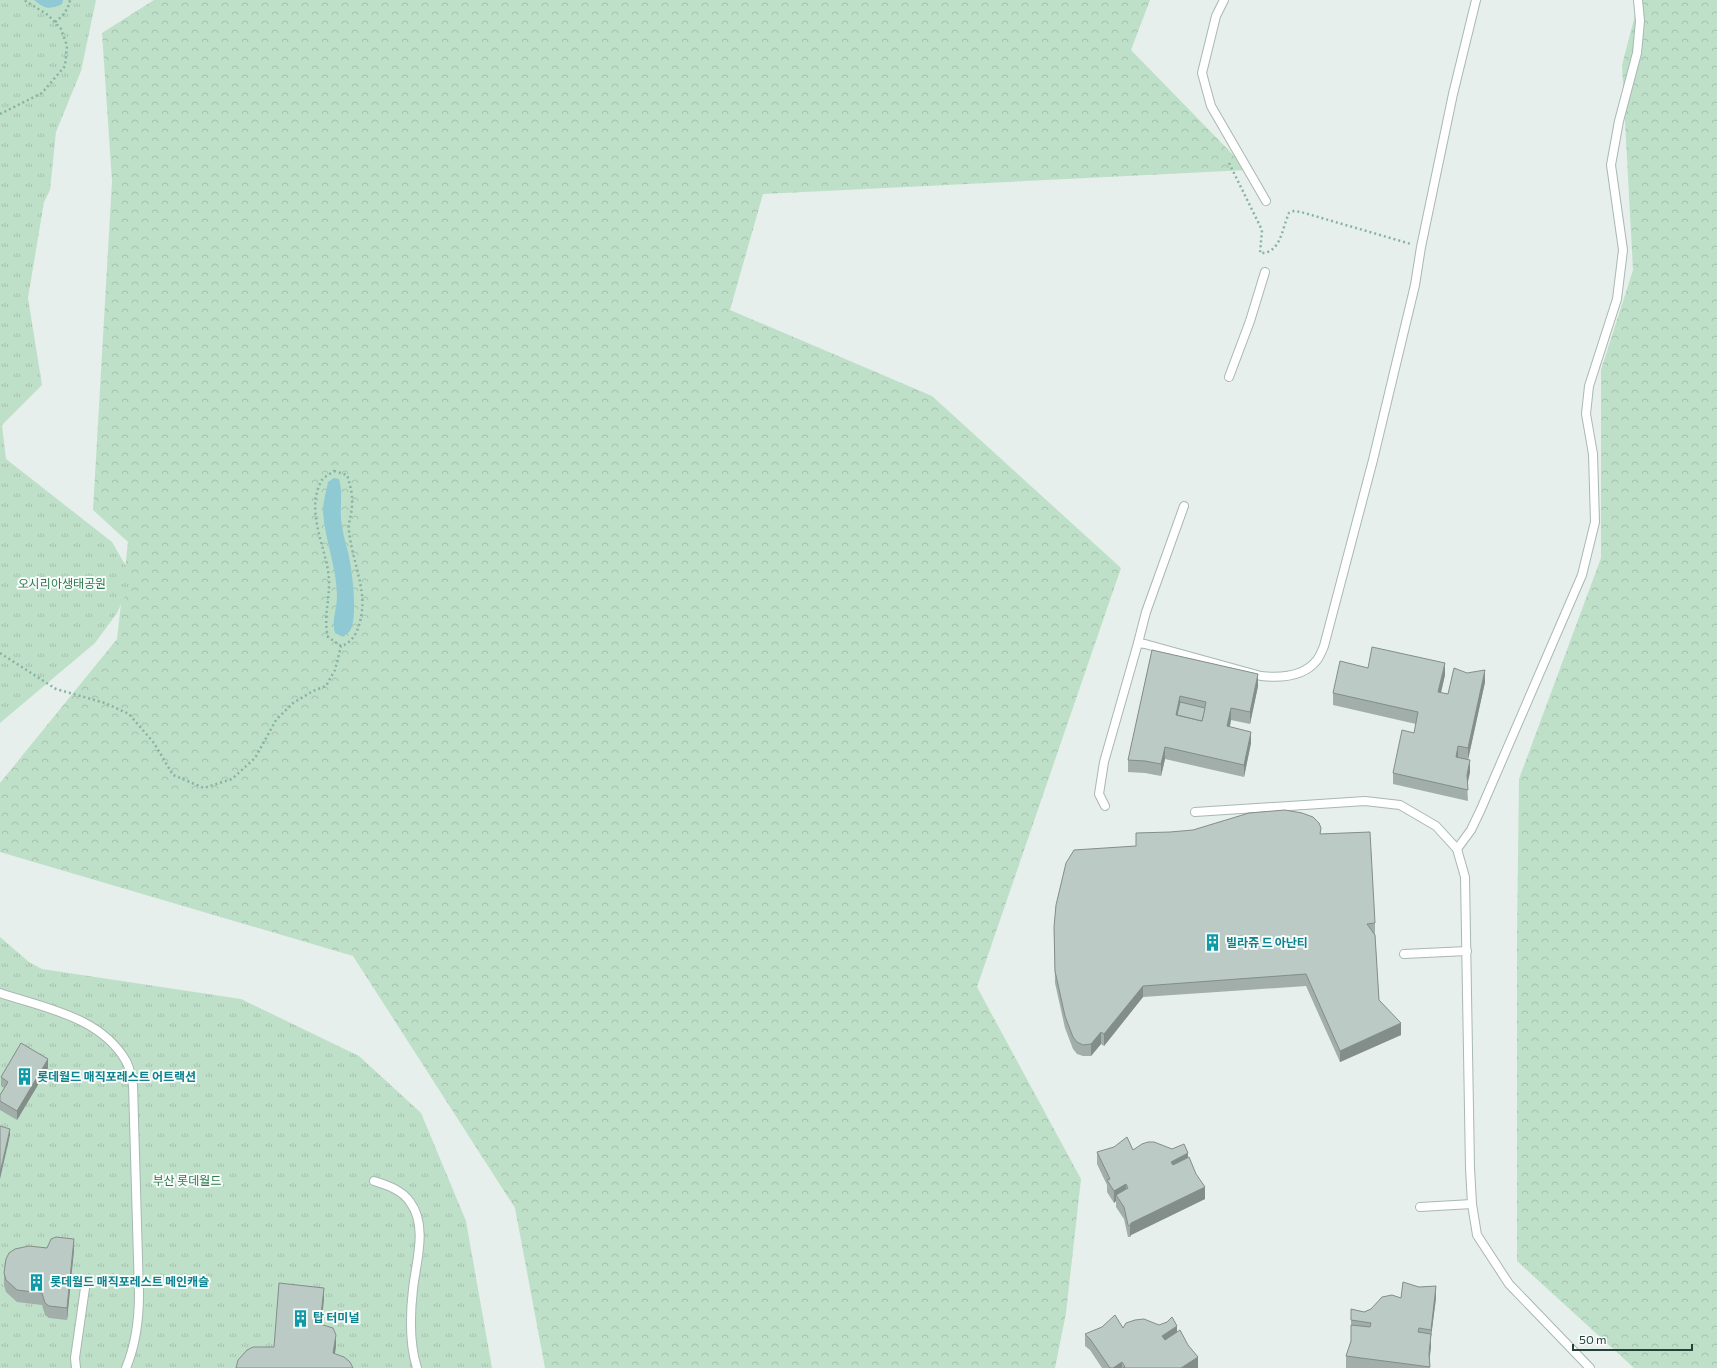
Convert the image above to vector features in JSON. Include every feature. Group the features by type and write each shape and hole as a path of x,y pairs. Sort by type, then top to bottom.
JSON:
{"lane":[{"path":"1224,0 1216,16 1202,73 1211,106 1266,201"},
{"path":"1138,643 1261,676 1275,677 1293,675 1308,668 1317,660 1324,646 1373,460 1415,285 1421,247 1453,94 1476,0"},
{"path":"1456,848 1471,830 1481,809 1582,575 1588,557 1595,522 1593,454 1586,414 1589,386 1617,298 1623,250 1611,165 1619,121 1637,54 1640,21 1638,0"},
{"path":"1229,377 1266,272"},
{"path":"1105,806 1099,794 1104,762 1146,612 1184,506"},
{"path":"1195,812 1365,801 1400,805 1436,826 1456,848 1465,877 1472,1204 1477,1235 1509,1284 1590,1368"},
{"path":"1404,954 1467,951"},
{"path":"0,993 68,1015 92,1026 109,1039 127,1062 133,1085 139,1316 136,1338 126,1368"},
{"path":"374,1181 390,1187 406,1197 414,1207 417,1218 419,1238 412,1294 410,1327 412,1350 417,1368"},
{"path":"1420,1207 1472,1204"},
{"path":"76,1368 75,1358 85,1288"}],"path":[{"path":"0,114 42,93 65,66 68,46 61,30 48,15 24,0"},
{"path":"55,22 64,15 70,0"},
{"path":"1227,161 1262,230 1260,253 1265,253 1272,250 1277,244 1289,213 1294,211 1421,247"},
{"path":"334,471 347,475 352,490 352,505 348,523 350,541 362,590 361,612 357,633 348,644 341,646 328,637 325,623 329,594 329,578 316,514 316,496 322,479 334,471"},
{"path":"0,653 56,689 105,703 129,714 154,743 174,775 204,788 232,779 255,758 276,720 293,703 313,691 326,686 335,670 341,646"}],"green space":[{"name":"오시리아생태공원","path":"0,0 96,0 81,71 56,132 50,190 44,202 28,298 42,385 2,425 6,459 112,542 133,578 117,613 95,643 0,723"},
{"path":"154,0 1150,0 1131,50 1248,170 763,194 730,310 932,396 1121,568 977,987 1081,1179 1066,1313 1055,1368 545,1368 515,1208 353,956 0,852 0,783 117,639 128,542 93,510 112,181 102,33"},
{"path":"1639,0 1717,0 1717,1368 1634,1368 1517,1261 1517,936 1519,779 1601,558 1601,370 1633,270 1622,65"},
{"name":"부산 롯데월드","path":"0,937 29,962 42,969 241,999 359,1056 421,1113 466,1221 492,1368 0,1368"}],"water":[{"path":"34,0 63,0 62,4 47,8"},
{"path":"334,478 339,479 340,484 341,523 351,568 354,600 351,628 343,637 335,633 334,628 337,602 336,586 323,512 328,482"}],"building":[{"path":"1372,647 1445,663 1438,692 1448,694 1454,668 1467,673 1485,670 1468,748 1458,746 1456,757 1470,760 1467,775 1468,790 1393,773 1402,730 1414,733 1418,712 1333,693 1340,661 1368,668"},
{"path":"1152,650 1258,674 1250,712 1231,708 1227,726 1251,732 1244,765 1165,747 1161,764 1128,760","holes":["1180,696 1206,702 1202,721 1176,715"]},
{"path":"1180,702 1205,708 1202,721 1177,715"},
{"name":"빌라쥬 드 아난티","path":"1285,810 1302,813 1313,817 1319,823 1321,828 1320,834 1370,832 1375,923 1367,924 1375,935 1379,1000 1401,1023 1340,1051 1306,974 1143,986 1104,1034 1101,1032 1091,1044 1083,1045 1077,1042 1073,1037 1065,1016 1055,971 1054,927 1056,905 1066,863 1074,850 1136,846 1136,833 1193,830 1249,813"},
{"name":"롯데월드 매직포레스트 어트랙션","path":"21,1043 48,1059 17,1111 0,1101 0,1095 8,1082 1,1077"},
{"path":"0,1126 10,1129 0,1173"},
{"path":"1127,1137 1133,1150 1148,1142 1154,1142 1172,1149 1184,1144 1188,1153 1171,1162 1173,1165 1189,1157 1196,1174 1205,1187 1131,1223 1130,1226 1128,1225 1124,1207 1116,1195 1128,1188 1126,1184 1114,1191 1107,1180 1110,1179 1097,1152 1114,1147"},
{"name":"롯데월드 매직포레스트 메인캐슬","path":"56,1237 74,1239 67,1308 49,1306 45,1303 42,1293 17,1290 6,1280 4,1273 6,1259 9,1253 15,1249 29,1246 47,1248 51,1239"},
{"path":"1403,1282 1419,1287 1436,1286 1431,1330 1419,1328 1418,1332 1431,1334 1429,1354 1430,1367 1346,1356 1351,1341 1351,1325 1370,1327 1371,1323 1351,1320 1351,1309 1364,1312 1371,1309 1382,1297 1392,1295 1401,1298"},
{"name":"탑 터미널","path":"279,1283 324,1288 320,1324 333,1328 336,1335 333,1353 344,1357 350,1362 353,1368 236,1368 238,1360 247,1350 253,1347 274,1347"},
{"path":"1115,1315 1123,1328 1126,1323 1135,1320 1144,1319 1159,1325 1167,1322 1172,1317 1177,1326 1162,1336 1165,1340 1180,1330 1188,1345 1198,1357 1181,1368 1123,1368 1125,1367 1122,1362 1113,1368 1110,1368 1085,1334 1102,1327"}],"place":[{"name":"빌라쥬 드 아난티","path":"1213,943"},
{"name":"롯데월드 매직포레스트 어트랙션","path":"24,1077"},
{"name":"롯데월드 매직포레스트 메인캐슬","path":"37,1282"},
{"name":"탑 터미널","path":"300,1318"}]}
